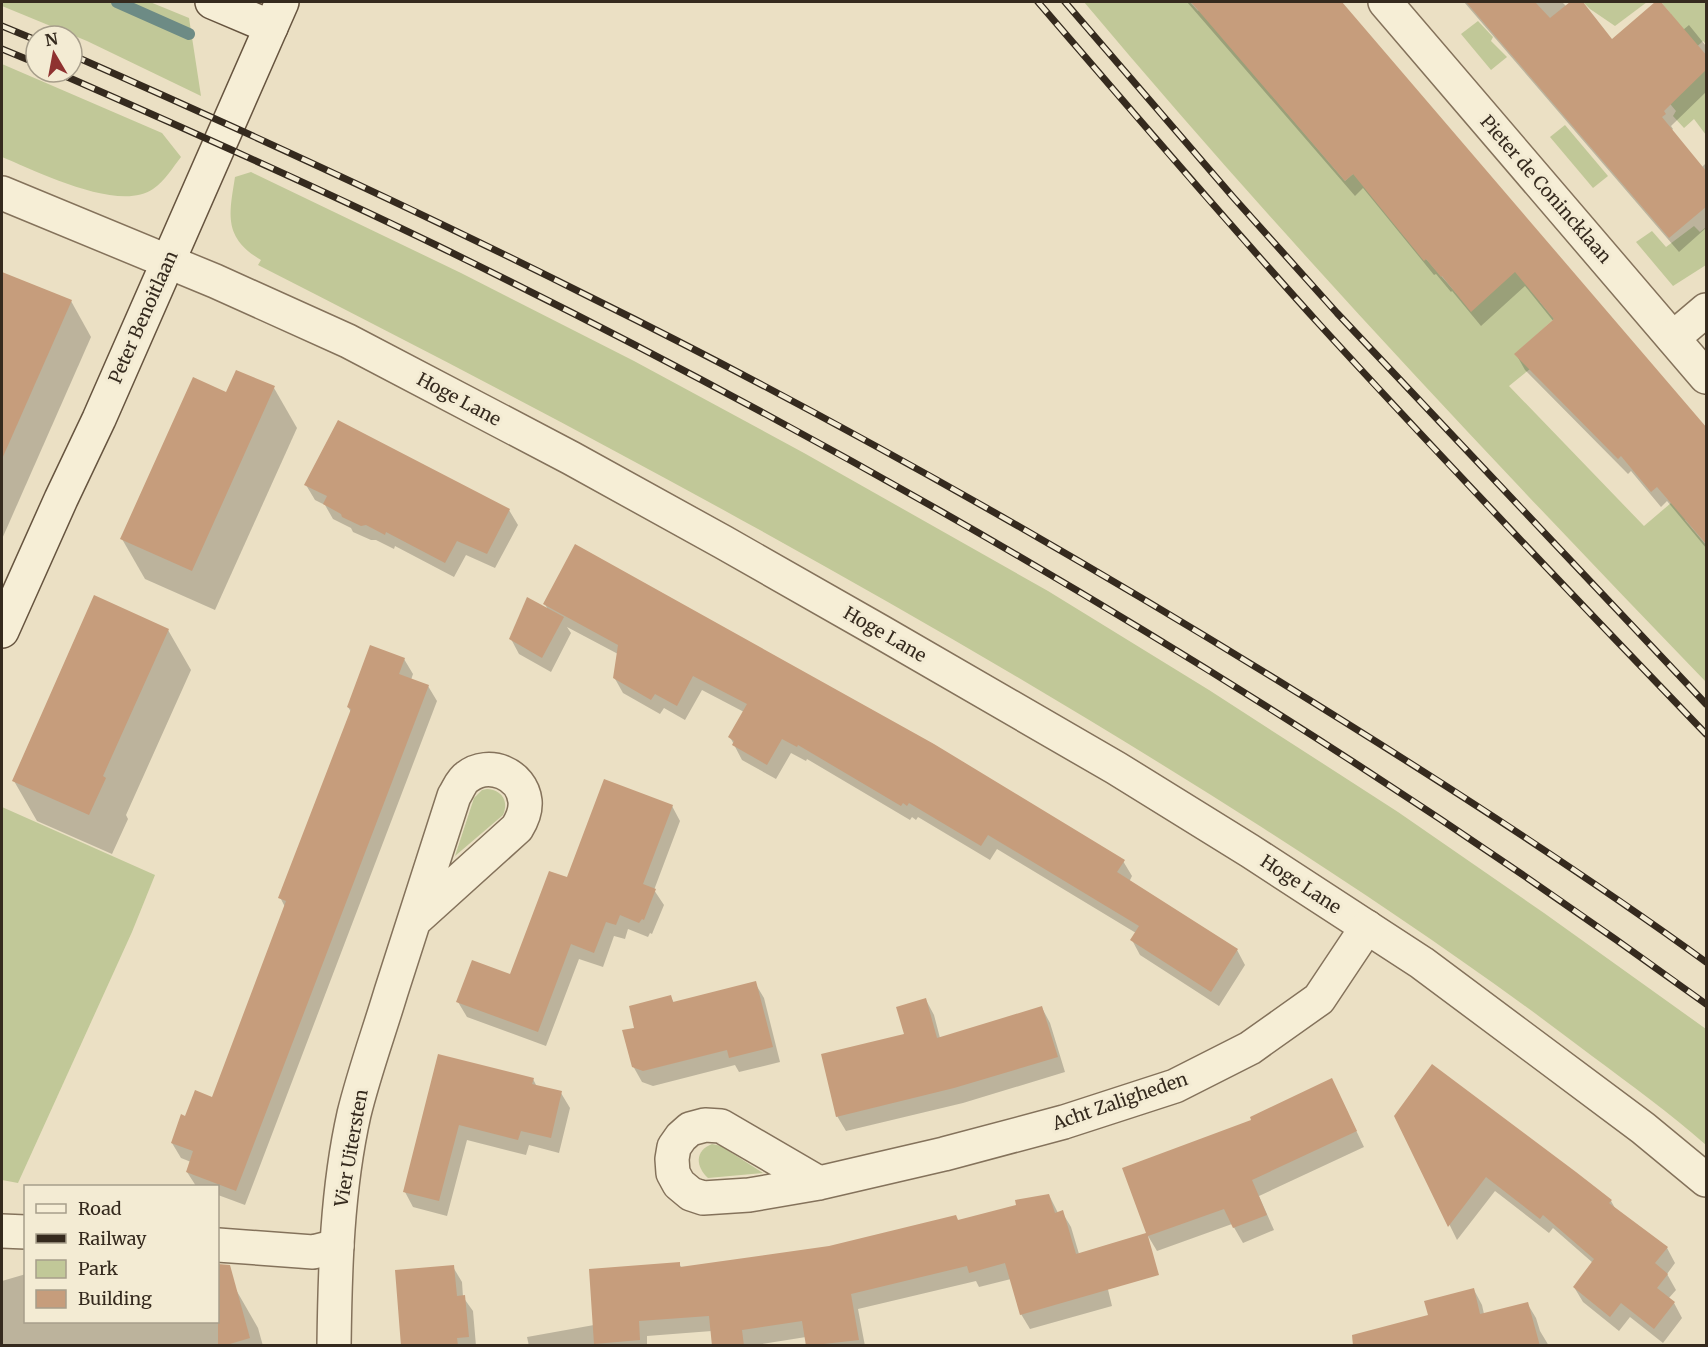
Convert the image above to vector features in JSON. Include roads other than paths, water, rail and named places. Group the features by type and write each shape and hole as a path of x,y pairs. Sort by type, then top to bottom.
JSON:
{"street":[{"path":"212,2 277,14"},
{"name":"Pieter de Conincklaan","path":"1385,2 1707,376"},
{"name":"Peter Benoitlaan","path":"2,631 60,499 99,419 277,14"},
{"name":"Hoge Lane","path":"2,193 225,286 348,341 571,458 723,542 1116,768 1250,851 1439,975 1643,1128 1707,1180"},
{"path":"1673,338 1707,310"},
{"name":"Vier Uitersten","path":"334,1346 337,1246 346,1159 354,1114 414,921"},
{"name":"Acht Zaligheden","path":"819,1183 1042,1128 1176,1086 1250,1048 1319,999 1366,927"},
{"path":"2,1230 24,1232"},
{"path":"219,1245 313,1252 337,1246"}],"waterway":[{"path":"117,2 189,34"}],"railway":[{"path":"1038,2 1320,325 1706,734"},
{"path":"1065,2 1233,197 1337,313 1706,704"},
{"path":"2,26 24,35"},
{"path":"2,49 24,58"},
{"path":"84,60 334,173 528,266 858,436 1032,534 1290,688 1501,821 1706,962"},
{"path":"83,84 248,157 438,246 767,415 929,505 1089,598 1247,694 1402,794 1555,897 1706,1004"}]}
